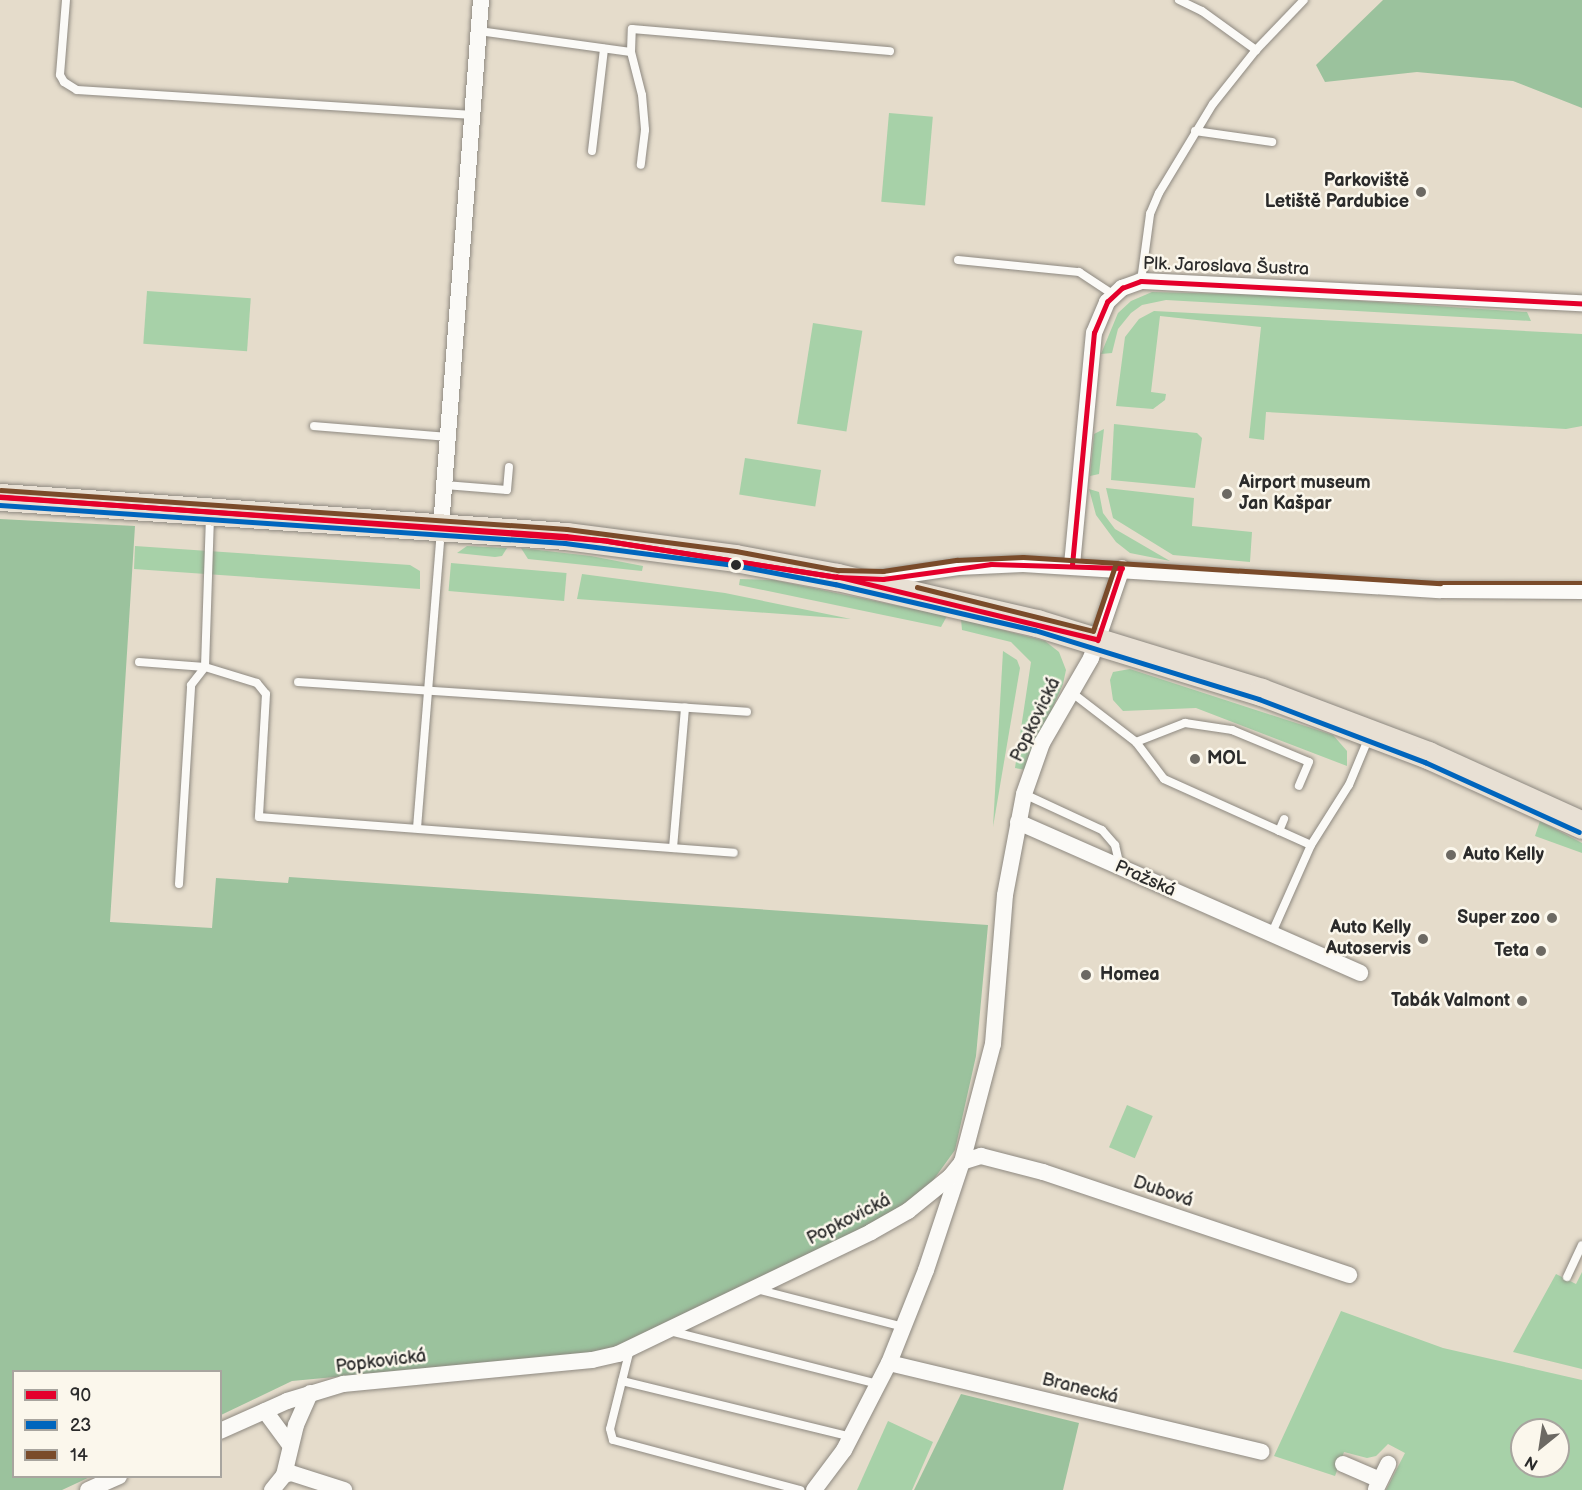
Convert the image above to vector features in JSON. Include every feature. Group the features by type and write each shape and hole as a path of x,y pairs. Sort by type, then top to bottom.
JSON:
{"main road":[{"path":"0,497 441,527 608,541 735,558 837,577 957,603 1098,640 1371,731 1582,825"}],"street":[{"path":"441,527 482,0"},
{"name":"Plk. Jaroslava Šustra","path":"1072,566 1091,348 1097,320 1114,295 1141,281 1582,303"},
{"path":"837,577 883,579 991,564 1122,568 1440,590 1582,591"},
{"name":"Popkovická","path":"222,1430 310,1393 343,1384 592,1360 630,1349 908,1211 943,1184 962,1162 993,1044 1005,895 1024,794 1042,744 1098,640 1122,568"},
{"name":"Pražská","path":"1018,822 1360,973"},
{"name":"Dubová","path":"962,1162 981,1156 1044,1172 1349,1275"},
{"path":"814,1490 851,1437 889,1363 904,1327 962,1162"},
{"name":"Branecká","path":"889,1363 1262,1452"},
{"path":"272,1490 284,1475 290,1446 310,1393"},
{"path":"265,1411 290,1446"},
{"path":"1343,1464 1378,1485 1388,1464"},
{"path":"284,1475 300,1474 344,1490"},
{"path":"88,1490 115,1478"}],"lane":[{"path":"66,0 60,75 64,82 77,90 473,115"},
{"path":"1179,0 1191,3 1256,50"},
{"path":"1141,281 1153,204 1195,131 1256,50 1304,0"},
{"path":"641,165 645,130 642,95 631,52 633,29 890,51"},
{"path":"479,32 631,52"},
{"path":"592,151 604,49"},
{"path":"1195,131 1272,142"},
{"path":"958,260 1079,272 1114,295"},
{"path":"314,426 448,437"},
{"path":"445,485 507,490 509,467"},
{"path":"179,884 191,685 205,667 210,512"},
{"path":"417,828 441,527"},
{"path":"139,662 205,667 244,676 257,683 266,694 259,817 734,853"},
{"path":"298,682 747,712"},
{"path":"1071,692 1136,742 1164,779 1311,845"},
{"path":"673,848 685,708"},
{"path":"1136,742 1185,723 1232,730 1309,762 1299,786"},
{"path":"1271,935 1311,845 1349,785 1371,731"},
{"path":"1024,794 1102,830 1115,845 1120,868"},
{"path":"1279,831 1284,819"},
{"path":"1567,1277 1582,1245"},
{"path":"753,1289 904,1327"},
{"path":"667,1330 878,1384"},
{"path":"630,1349 610,1433 613,1440 800,1490"},
{"path":"622,1381 851,1437"}],"green space":[{"path":"1383,0 1582,0 1582,108 1513,81 1417,72 1325,82 1316,65"},
{"path":"889,113 933,117 925,205 881,202"},
{"path":"147,291 251,298 247,351 143,344"},
{"path":"1152,292 1273,295 1527,312 1531,321 1166,300 1142,305 1131,313 1118,329 1112,353 1101,354 1118,313 1131,301"},
{"path":"1154,311 1582,334 1582,426 1566,429 1266,412 1264,440 1249,438 1261,327 1160,316 1151,392 1166,394 1165,400 1153,409 1116,406 1125,337 1139,319"},
{"path":"813,323 862,331 846,432 797,424"},
{"path":"1114,424 1197,433 1202,438 1195,488 1111,480"},
{"path":"1104,429 1099,474 1090,476 1094,434"},
{"path":"745,458 821,470 815,507 739,495"},
{"path":"1106,488 1194,498 1192,526 1252,532 1250,562 1173,555 1113,518"},
{"path":"1089,489 1099,492 1103,513 1115,529 1170,561 1130,553 1116,542 1096,515"},
{"path":"0,519 135,526 110,922 212,928 216,878 288,883 289,877 988,925 976,1056 955,1150 929,1186 875,1224 621,1350 292,1381 222,1415 222,1370 12,1370 12,1478 88,1478 62,1490 0,1490"},
{"path":"135,546 410,565 420,571 420,589 134,569"},
{"path":"467,546 507,548 502,556 495,557 457,553"},
{"path":"521,548 591,556 643,566 642,571 528,559"},
{"path":"451,563 567,573 564,601 449,591"},
{"path":"582,574 725,593 851,619 577,599"},
{"path":"740,579 774,580 947,616 941,627 739,585"},
{"path":"961,619 1045,641 1059,652 1066,670 1063,684 1026,770 1015,768 1031,662 1011,642 962,630"},
{"path":"1003,651 1017,660 1020,668 993,827"},
{"path":"1130,669 1333,735 1347,751 1347,766 1196,708 1123,711 1113,700 1110,680 1113,672"},
{"path":"1540,821 1582,843 1582,853 1535,836"},
{"path":"1127,1105 1153,1116 1135,1158 1109,1147"},
{"path":"1582,1272 1582,1369 1513,1352 1556,1274 1576,1284"},
{"path":"1341,1311 1443,1348 1582,1380 1582,1490 1386,1490 1405,1453 1388,1444 1376,1456 1367,1458 1344,1452 1335,1476 1274,1456"},
{"path":"961,1394 1079,1423 1063,1490 914,1490"},
{"path":"888,1421 933,1442 912,1490 857,1490"}],"transit line":[{"name":"90","path":"1072,565 1094,333 1107,302 1122,288 1141,281 1582,303"},
{"name":"14","path":"1,490 567,529 736,551 838,570 883,571 957,560 1023,557 1440,583 1582,583"},
{"name":"90","path":"0,497 566,536 608,541 0,497"},
{"name":"23","path":"0,505 565,543 734,565 835,584 1035,630 1259,699 1425,762 1579,832"},
{"name":"90","path":"608,541 837,577"},
{"name":"90","path":"608,541 837,577"},
{"name":"90","path":"991,564 1122,568 1098,640 837,577 883,579 991,564"},
{"name":"14","path":"917,587 1093,631 1115,566"}],"place":[{"name":"Parkoviště Letiště Pardubice","path":"1421,192"},
{"name":"Airport museum Jan Kašpar","path":"1227,494"},
{"name":"MOL","path":"1195,759"},
{"name":"Auto Kelly","path":"1451,855"},
{"name":"Super zoo","path":"1552,918"},
{"name":"Auto Kelly Autoservis","path":"1423,939"},
{"name":"Teta","path":"1541,951"},
{"name":"Homea","path":"1086,975"},
{"name":"Tabák Valmont","path":"1522,1001"}]}
